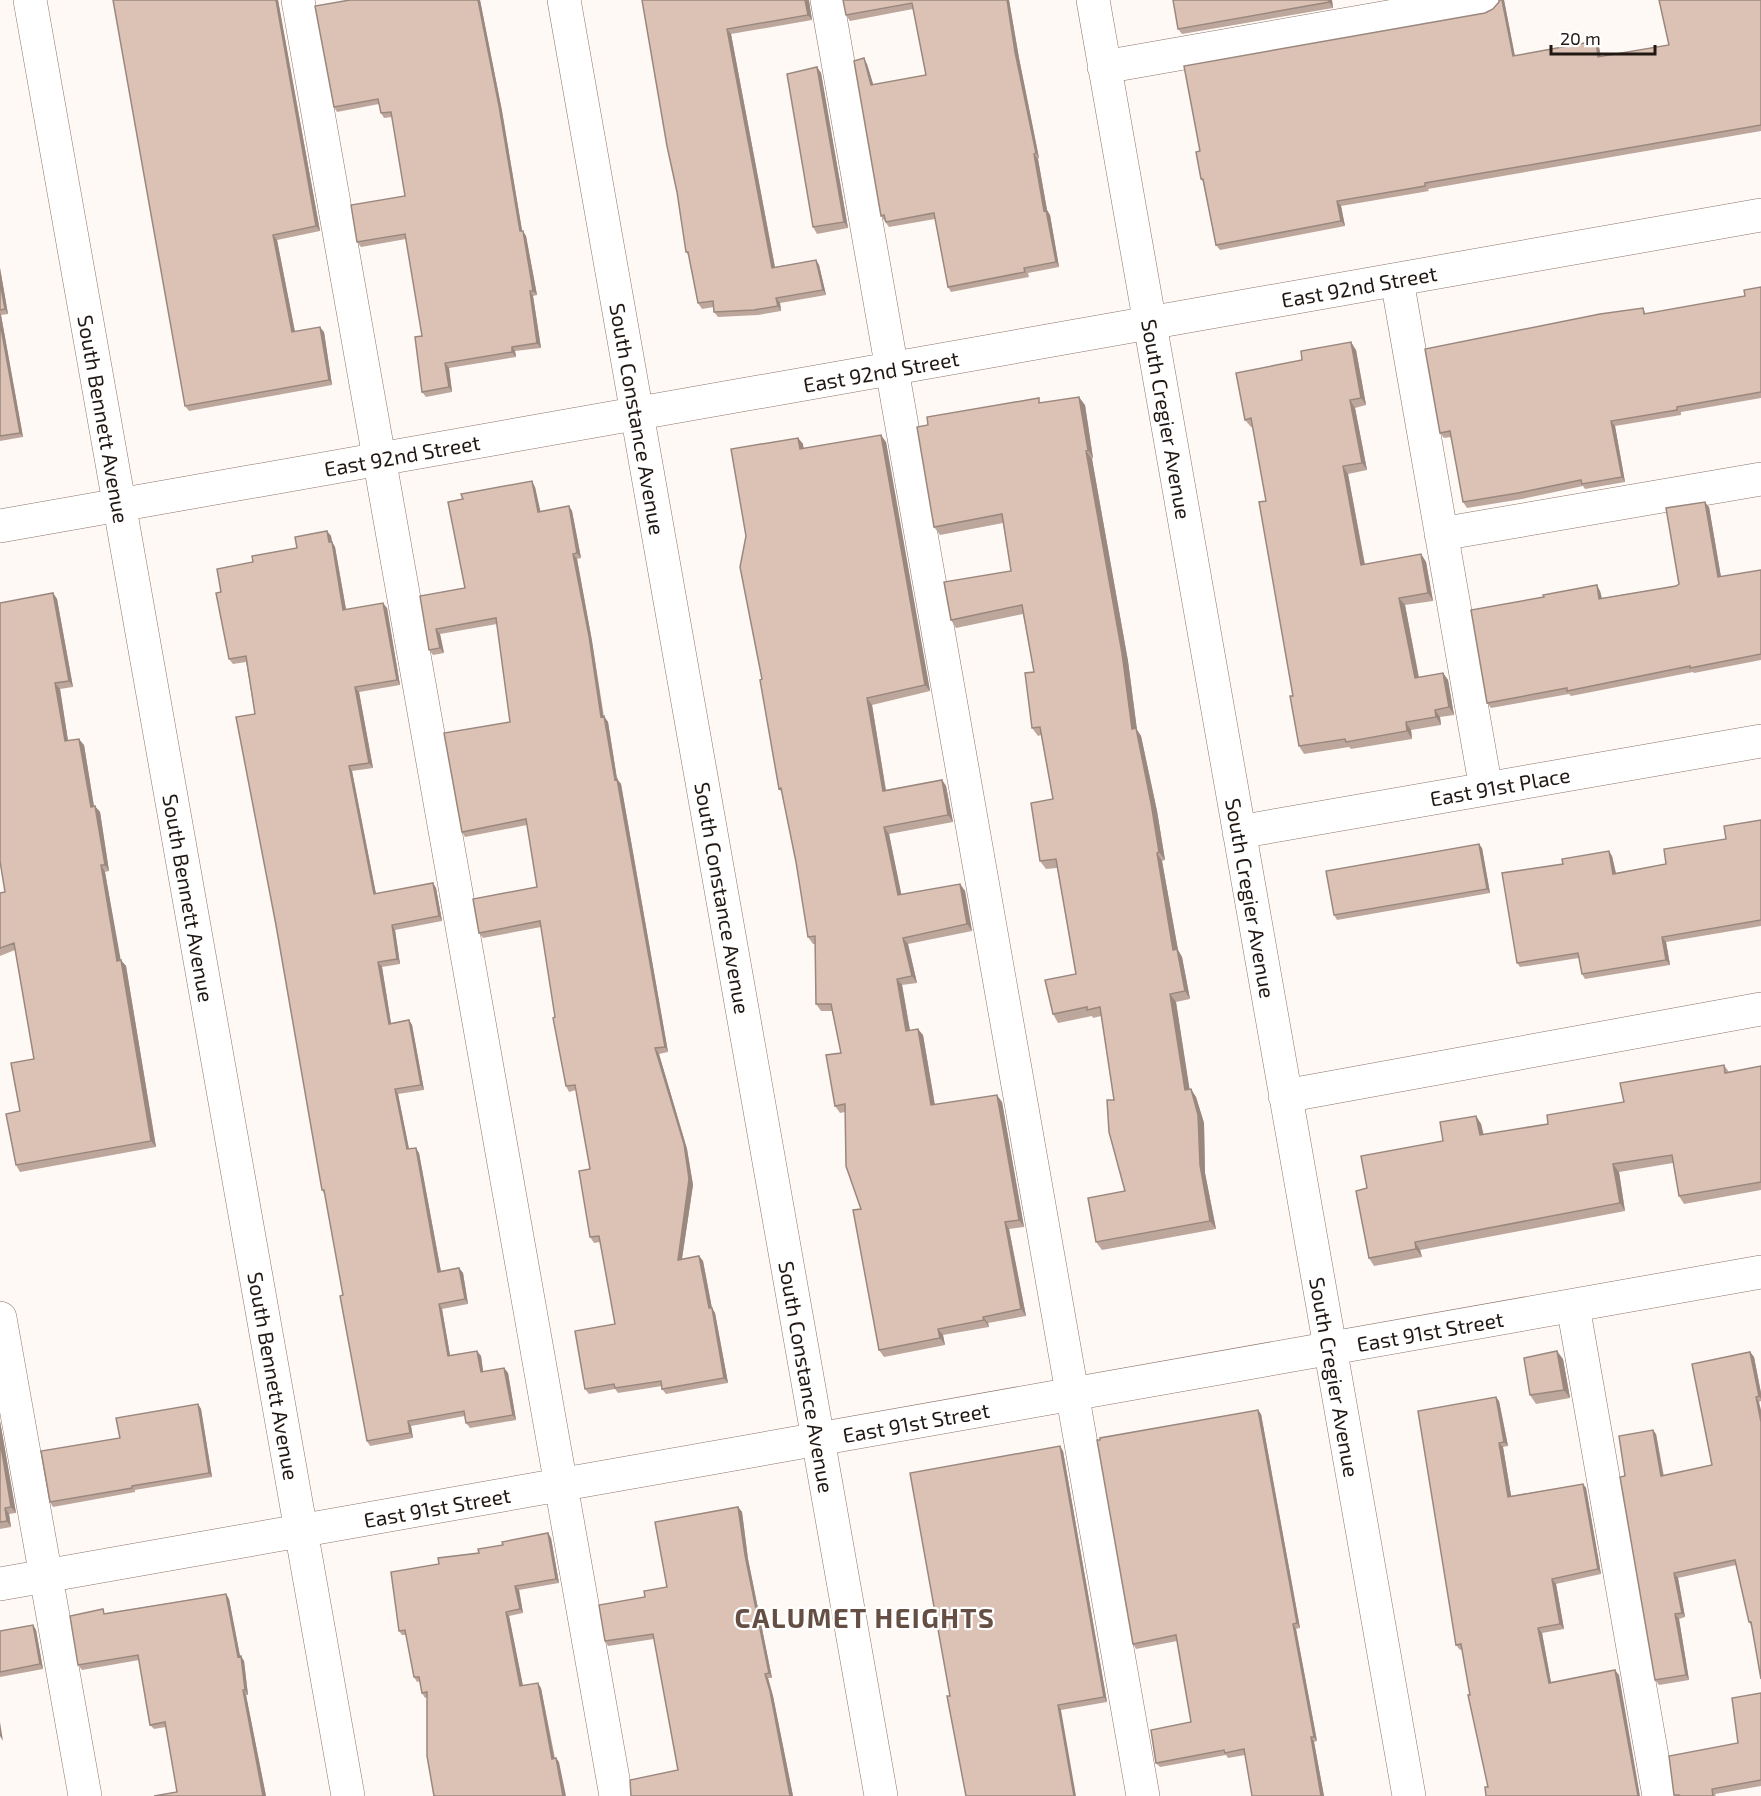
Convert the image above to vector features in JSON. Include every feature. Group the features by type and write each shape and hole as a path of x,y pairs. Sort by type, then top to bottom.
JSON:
{"street":[{"name":"South Bennett Avenue","path":"30,0 348,1796"},
{"path":"298,0 616,1796"},
{"name":"South Constance Avenue","path":"564,0 881,1796"},
{"path":"828,0 1143,1796"},
{"name":"South Cregier Avenue","path":"1092,0 1409,1796"},
{"path":"1104,67 1485,0"},
{"name":"East 92nd Street","path":"0,526 1761,215"},
{"path":"1397,280 1486,789"},
{"path":"1441,534 1761,479"},
{"name":"East 91st Place","path":"1239,832 1761,741"},
{"path":"1285,1096 1761,1009"},
{"name":"East 91st Street","path":"0,1584 1761,1272"},
{"path":"1573,1306 1659,1796"},
{"path":"0,1318 85,1796"}],"building":[{"path":"113,0 276,0 316,226 273,235 292,332 320,327 329,380 185,406"},
{"path":"350,0 478,0 520,231 523,231 533,291 530,291 537,343 512,347 512,352 445,363 449,387 422,392 415,337 422,336 405,234 357,242 351,205 405,196 391,112 381,113 378,99 334,107 315,6"},
{"path":"642,0 805,0 808,15 727,29 772,268 816,260 823,290 776,298 778,306 754,310 714,312 713,301 698,303 688,252 686,252"},
{"path":"843,0 1007,0 1015,52 1036,153 1034,154 1044,211 1046,210 1056,262 1024,268 1025,272 948,287 934,213 886,222 884,215 881,216 854,61 864,58 871,85 926,75 912,3 846,15"},
{"path":"1173,0 1329,0 1329,2 1178,29"},
{"path":"1499,0 1502,0 1513,56 1596,41 1598,57 1669,45 1659,0 1761,0 1761,125 1425,183 1425,186 1337,201 1341,221 1216,245 1196,152 1200,151 1184,66 1485,13 1493,9"},
{"path":"817,67 844,222 813,227 787,74"},
{"path":"0,282 5,309 0,310"},
{"path":"1761,287 1761,392 1611,421 1622,477 1582,484 1581,480 1463,502 1450,431 1440,433 1425,349 1600,314 1643,308 1644,314 1745,296 1744,290"},
{"path":"0,322 20,433 0,436"},
{"path":"1351,342 1361,398 1350,400 1362,463 1343,466 1361,565 1421,554 1428,593 1399,598 1415,678 1443,673 1449,707 1435,710 1436,717 1406,722 1407,731 1346,742 1345,739 1299,746 1290,696 1293,696 1259,502 1266,501 1251,418 1245,420 1236,373 1302,360 1301,351"},
{"path":"1079,397 1088,450 1086,451 1122,653 1132,729 1136,728 1151,803 1173,950 1177,949 1185,991 1170,994 1185,1090 1191,1089 1198,1115 1200,1165 1210,1221 1096,1242 1088,1198 1125,1191 1109,1132 1107,1100 1114,1100 1100,1007 1087,1010 1087,1007 1053,1014 1045,980 1076,974 1056,859 1040,861 1031,803 1053,799 1040,727 1032,728 1025,673 1034,672 1022,605 951,620 944,582 1011,571 1002,514 934,527 917,427 928,425 927,417 1039,398 1039,403"},
{"path":"881,435 925,685 867,698 883,791 942,780 948,815 884,827 898,895 960,884 967,924 903,938 912,976 897,979 906,1031 918,1029 931,1105 997,1095 1019,1220 1005,1222 1021,1309 983,1317 984,1320 938,1329 940,1338 879,1350 853,1210 861,1209 846,1166 845,1104 835,1106 826,1055 841,1053 831,1004 816,1004 815,936 808,937 740,567 746,536 731,449 798,438 800,449"},
{"path":"532,481 538,512 569,506 577,553 573,554 589,636 601,717 604,716 615,780 617,779 665,1047 655,1048 684,1144 689,1179 678,1260 699,1256 709,1308 712,1308 724,1378 662,1389 661,1381 615,1388 614,1384 585,1389 575,1331 615,1324 599,1236 590,1237 579,1171 590,1169 575,1085 566,1086 553,1018 555,1017 540,921 479,933 473,899 537,887 526,819 462,832 444,733 510,722 496,618 436,629 440,648 429,650 420,596 465,588 448,502 463,499 461,494"},
{"path":"1705,502 1718,577 1761,570 1761,654 1567,691 1567,688 1487,703 1471,610 1597,585 1599,599 1676,586 1679,584 1666,508"},
{"path":"327,531 329,542 332,542 343,610 383,603 397,680 355,687 369,763 349,766 374,894 433,883 439,916 392,925 397,959 378,962 389,1024 409,1020 421,1085 395,1089 407,1149 416,1148 438,1272 459,1268 465,1299 439,1304 448,1356 477,1351 481,1372 504,1368 513,1415 466,1423 464,1411 408,1421 410,1433 367,1441 340,1296 343,1295 236,717 255,714 246,656 229,659 216,593 221,592 217,569 253,562 252,556 297,548 295,537"},
{"path":"53,593 69,681 55,683 65,741 79,739 91,807 95,806 105,865 101,865 117,961 121,960 151,1141 16,1165 6,1114 20,1111 11,1063 34,1059 14,943 0,948 0,893 5,892 0,861 0,603"},
{"path":"1761,820 1761,920 1662,937 1666,960 1582,974 1578,953 1517,963 1502,873 1563,864 1562,859 1609,851 1613,874 1666,864 1664,849 1726,839 1724,826"},
{"path":"1479,844 1487,889 1334,915 1326,871"},
{"path":"1724,1065 1725,1073 1761,1066 1761,1182 1679,1196 1672,1155 1613,1164 1620,1203 1415,1242 1416,1249 1369,1258 1356,1191 1367,1188 1361,1156 1443,1141 1440,1122 1476,1116 1480,1135 1548,1124 1547,1115 1624,1102 1620,1083"},
{"path":"1557,1351 1564,1390 1530,1395 1524,1358"},
{"path":"1750,1352 1759,1396 1756,1397 1761,1422 1761,1679 1751,1622 1749,1622 1735,1560 1674,1573 1682,1613 1675,1614 1686,1675 1655,1680 1620,1477 1625,1476 1619,1436 1653,1430 1661,1476 1712,1465 1692,1364"},
{"path":"1496,1397 1504,1442 1499,1443 1508,1497 1583,1484 1598,1569 1552,1579 1560,1624 1538,1628 1549,1683 1615,1670 1638,1796 1486,1796 1485,1787 1488,1787 1468,1695 1470,1695 1461,1644 1456,1645 1418,1411"},
{"path":"198,1404 209,1473 50,1502 41,1451 120,1438 116,1418"},
{"path":"1258,1410 1297,1623 1293,1624 1314,1737 1311,1737 1321,1796 1252,1796 1244,1749 1225,1753 1224,1750 1156,1763 1151,1730 1191,1722 1176,1635 1133,1644 1097,1440"},
{"path":"0,1440 11,1507 5,1508 7,1521 0,1522"},
{"path":"1060,1446 1104,1697 1058,1705 1074,1796 966,1796 910,1473"},
{"path":"738,1507 745,1555 769,1673 765,1674 790,1796 631,1796 630,1780 678,1770 653,1634 605,1641 599,1605 645,1597 644,1591 667,1587 655,1522"},
{"path":"548,1533 556,1579 515,1586 520,1609 506,1612 520,1686 538,1683 552,1759 556,1758 563,1796 434,1796 427,1756 427,1692 422,1693 419,1677 414,1677 405,1630 399,1631 391,1572 439,1564 438,1558 479,1553 478,1549 503,1545 502,1542"},
{"path":"226,1594 238,1657 241,1656 245,1690 243,1690 263,1796 154,1796 177,1792 165,1722 150,1725 138,1655 78,1665 70,1616 103,1609 104,1614"},
{"path":"33,1625 40,1664 0,1672 0,1631"},
{"path":"1761,1693 1761,1780 1712,1789 1713,1796 1674,1795 1669,1756 1738,1743 1732,1698"}],"district":[{"name":"CALUMET HEIGHTS","path":"865,1617"}]}
